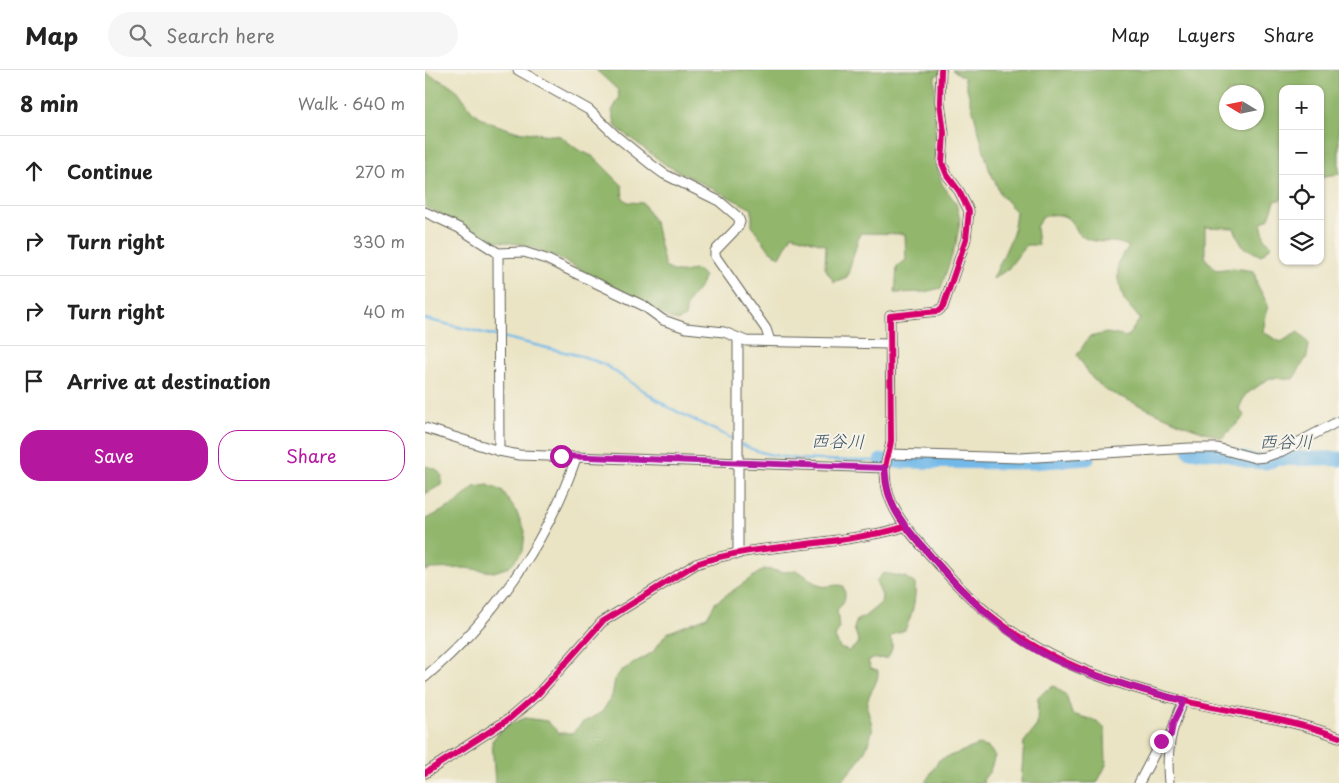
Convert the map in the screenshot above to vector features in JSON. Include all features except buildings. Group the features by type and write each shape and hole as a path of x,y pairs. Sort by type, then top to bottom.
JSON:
{"street":[{"path":"518,70 576,101 664,174 719,201 738,217 740,222 738,227 715,251 715,256 766,329 770,341"},
{"path":"941,70 940,102 944,132 942,163 947,175 959,191 969,211 966,239 943,307 938,311 889,316 890,454 885,468 889,499 905,526 973,602 1003,627 1044,653 1100,677 1184,701 1272,717 1339,737"},
{"path":"425,212 459,228 498,253 524,252 546,259 644,306 663,320 686,328 724,332 738,339 890,344"},
{"path":"498,253 499,451"},
{"path":"738,339 738,554"},
{"path":"890,454 1020,458 1217,448 1255,458 1283,451 1339,421"},
{"path":"425,428 499,451 519,455 885,468"},
{"path":"425,677 459,647 496,605 521,570 552,514 575,458"},
{"path":"425,774 509,719 539,694 602,622 696,564 713,558 844,540 905,526"},
{"path":"1169,783 1167,764 1173,724 1184,701"},
{"path":"1139,783 1161,741 1171,735"}],"green space":[{"path":"596,70 948,70 935,76 935,161 942,184 956,203 960,220 956,243 941,288 924,292 895,293 897,267 906,260 905,234 860,233 847,277 834,282 825,268 826,245 792,235 780,257 770,251 752,226 752,209 666,165 616,127 612,111 619,98 618,90"},
{"path":"952,70 1339,70 1339,174 1324,176 1324,85 1279,85 1279,200 1275,201 1269,218 1261,223 1265,240 1272,245 1261,256 1242,246 1234,228 1205,227 1205,258 1216,270 1234,268 1254,271 1257,284 1268,305 1263,332 1281,342 1298,332 1309,344 1307,357 1293,379 1270,378 1245,395 1239,409 1245,416 1222,438 1182,424 1105,390 1092,378 1077,355 1089,337 1107,333 1127,337 1140,319 1124,300 1118,279 1118,262 1129,247 1114,242 1092,241 1081,235 1067,218 1054,215 1043,216 1036,227 1038,245 1026,245 1008,269 993,279 1013,234 1016,212 1001,195 989,169 964,77"},
{"path":"425,73 458,91 472,111 488,122 515,131 560,136 577,149 594,157 622,185 623,198 628,202 643,203 655,223 665,267 675,272 695,270 704,277 689,301 685,317 678,321 671,319 637,298 556,257 525,245 497,241 425,207"},
{"path":"425,466 436,469 442,476 441,485 425,494"},
{"path":"488,485 502,491 516,511 525,531 523,551 509,567 494,572 465,568 429,569 425,571 425,520 455,504 474,487"},
{"path":"764,569 785,572 797,571 821,586 843,586 845,596 837,610 839,629 835,637 840,648 849,651 859,643 854,628 857,620 864,617 881,603 882,596 876,581 883,573 905,577 915,584 914,602 910,619 905,630 894,634 890,638 892,646 888,658 868,661 871,669 878,671 877,680 867,704 872,731 867,746 859,760 838,783 495,783 492,741 504,726 525,718 547,721 559,733 572,733 582,723 602,712 612,696 615,679 621,671 653,652 667,633 707,617 715,603"},
{"path":"1054,686 1066,695 1072,714 1097,721 1105,729 1106,765 1097,783 1021,783 1024,742 1037,725 1038,698"},
{"path":"979,745 989,748 995,756 990,771 983,780 984,783 925,783 939,760"}],"waterway":[{"name":"西谷川","path":"425,319 496,336"},
{"name":"西谷川","path":"502,337 585,357 605,365 668,407 737,441"},
{"name":"西谷川","path":"741,444 756,451 791,458 881,461"},
{"name":"西谷川","path":"1190,451 1224,453 1249,461 1265,462 1278,458 1339,459"},
{"name":"西谷川","path":"881,461 1030,462 1087,458"}],"cycle path":[{"path":"941,70 940,102 944,133 942,163 947,175 959,191 969,211 966,239 943,307 938,311 890,316 891,441 885,470 886,484 895,511 911,534 966,594 1021,638 1050,654 1081,669 1147,692 1282,720 1339,737"},
{"path":"425,773 509,719 538,694 602,622 696,564 738,553 847,539 887,532 905,526"}],"route":[{"path":"561,456 885,468 889,499 905,526 953,582 1003,627 1063,663 1137,689 1184,701 1173,724 1171,735 1161,741"}]}
